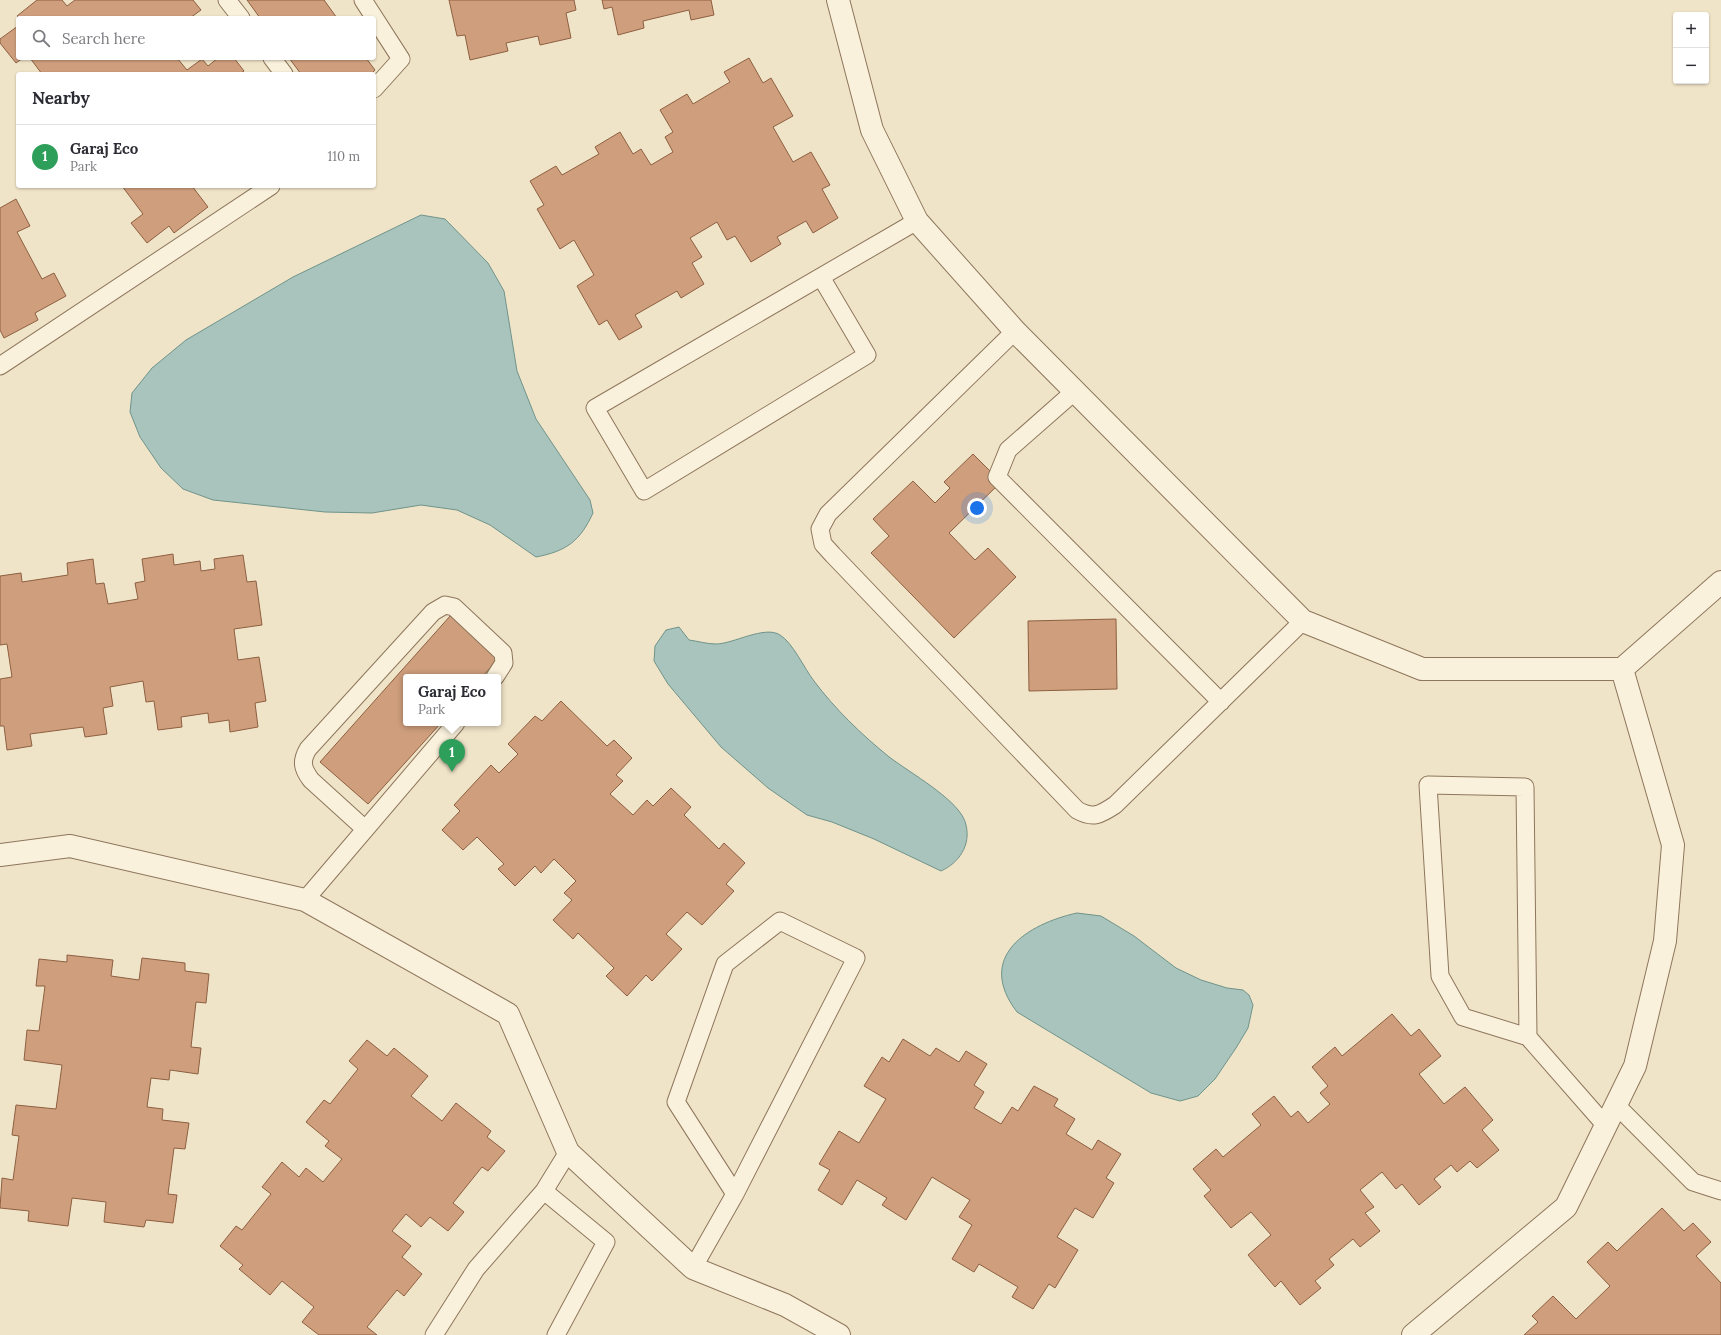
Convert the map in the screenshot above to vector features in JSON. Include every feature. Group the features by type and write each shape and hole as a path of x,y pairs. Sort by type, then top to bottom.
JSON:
{"street":[{"path":"838,0 872,130 917,221 1015,331 1303,621 1422,668 1622,669 1721,582"},
{"path":"1413,1335 1566,1207 1635,1066 1665,941 1673,845 1622,669"},
{"path":"0,855 70,846 305,900 508,1014 568,1152 693,1268 785,1305 839,1335"}],"lane":[{"path":"227,0 239,16"},
{"path":"363,0 373,16"},
{"path":"376,21 401,60 376,87"},
{"path":"274,60 282,72"},
{"path":"0,366 268,188"},
{"path":"821,277 867,354 644,492 595,408 917,221"},
{"path":"1015,331 828,514 820,529 823,544 1077,810 1088,816 1102,813 1115,806 1303,621"},
{"path":"1075,391 1008,450 998,477 1221,702"},
{"path":"365,829 311,780 304,770 302,759 308,748 433,612 445,606 454,607 503,653 504,663 497,674"},
{"path":"305,900 453,726"},
{"path":"1528,1037 1525,787 1428,785 1440,976 1463,1017 1528,1037 1606,1126"},
{"path":"693,1268 736,1194 856,958 780,921 725,964 676,1102 736,1194"},
{"path":"1616,1105 1694,1182 1721,1191"},
{"path":"434,1335 476,1269 544,1191 568,1152"},
{"path":"544,1191 606,1242 556,1335"}],"water":[{"path":"421,215 445,219 488,263 504,291 517,371 536,419 590,500 593,513 583,531 571,543 556,552 536,557 490,525 457,510 421,505 372,513 325,512 213,500 183,489 161,468 140,437 130,412 132,393 152,368 186,340 293,277"},
{"path":"679,627 689,640 709,644 723,643 766,632 780,635 785,639 814,681 849,721 888,756 933,788 955,806 962,816 967,832 965,846 958,858 947,868 941,871 874,839 832,822 807,815 768,788 721,747 668,684 654,661 655,646 666,630"},
{"path":"1077,913 1101,916 1134,936 1176,968 1201,980 1227,988 1243,990 1249,995 1253,1005 1248,1028 1215,1079 1198,1096 1180,1101 1151,1093 1017,1012 1005,992 1002,975 1004,959 1012,946 1025,935 1041,925 1058,918"}],"building":[{"path":"37,0 62,0 67,6 75,0 193,0 201,10 193,16 17,16"},
{"path":"247,0 324,0 336,16 259,16"},
{"path":"449,0 574,0 576,10 566,13 571,38 540,45 538,36 506,43 508,51 470,60 465,35 457,36"},
{"path":"602,0 711,0 714,15 691,20 689,10 643,21 644,28 618,35 612,7 604,9"},
{"path":"16,27 16,60 20,60 16,63 0,43 0,39"},
{"path":"749,58 763,83 771,78 793,116 773,127 793,162 811,152 830,185 822,189 838,218 813,233 806,221 777,237 781,244 751,262 735,236 727,240 717,222 690,238 702,257 692,263 704,284 681,298 677,291 635,315 642,327 619,340 607,320 599,325 577,286 594,275 574,240 560,249 537,209 544,205 530,181 556,166 562,175 599,154 595,147 620,132 633,154 641,149 651,165 673,152 665,137 673,132 660,110 687,94 693,104 730,82 724,72"},
{"path":"32,60 179,60 187,70 201,60 203,60 208,66 216,60 236,60 244,71 243,72 40,72"},
{"path":"290,60 368,60 375,70 373,72 300,72"},
{"path":"124,188 194,188 208,207 174,233 169,226 147,243 131,223 143,214"},
{"path":"16,199 30,226 17,232 42,279 54,273 66,296 35,313 38,320 4,338 0,330 0,208"},
{"path":"973,454 1001,482 949,533 975,560 988,548 1016,577 954,638 871,553 889,536 873,519 913,481 935,503 950,488 944,482"},
{"path":"173,554 174,565 200,561 201,571 215,569 214,559 243,555 247,582 256,581 262,625 234,629 238,660 259,657 266,701 255,703 258,727 230,732 229,720 209,723 208,713 181,717 182,727 158,730 154,701 146,702 143,681 110,687 113,706 103,708 107,734 85,737 83,727 30,734 32,746 7,750 4,726 0,726 0,679 12,677 7,644 0,645 0,576 21,573 22,582 68,575 67,563 93,559 96,584 104,583 108,604 138,599 135,583 145,581 142,559"},
{"path":"451,615 499,658 485,674 403,674 403,726 438,726 368,804 320,762"},
{"path":"1116,619 1117,689 1029,691 1028,621"},
{"path":"561,701 607,746 614,740 632,758 616,775 623,781 610,794 633,815 647,800 653,806 671,788 691,807 684,815 719,849 724,843 745,863 726,884 734,891 702,925 687,912 666,934 682,949 652,981 646,975 627,996 606,976 614,968 578,933 573,939 553,920 572,900 564,893 576,881 554,859 541,873 535,866 515,886 498,869 504,864 477,837 463,850 442,830 460,811 454,805 491,765 499,773 518,754 508,744 535,716 542,721"},
{"path":"67,955 113,960 111,976 139,980 142,958 185,963 185,971 209,974 206,1003 196,1002 191,1047 201,1048 198,1074 170,1070 169,1080 151,1078 147,1107 163,1109 162,1120 189,1123 185,1149 174,1148 168,1194 177,1195 173,1223 146,1220 144,1227 104,1222 106,1202 72,1198 68,1226 28,1221 29,1211 0,1208 2,1178 13,1180 19,1136 12,1135 16,1105 56,1109 62,1065 24,1060 27,1030 39,1031 45,986 36,986 39,959 67,962"},
{"path":"1392,1014 1411,1036 1419,1029 1441,1056 1419,1074 1444,1104 1465,1087 1493,1120 1482,1130 1499,1150 1477,1168 1470,1161 1457,1172 1451,1165 1434,1179 1441,1187 1419,1205 1402,1184 1396,1189 1382,1172 1360,1190 1374,1207 1365,1213 1380,1231 1360,1247 1353,1239 1329,1259 1334,1265 1315,1281 1321,1288 1300,1305 1281,1281 1275,1287 1248,1255 1271,1235 1251,1212 1231,1228 1204,1196 1211,1190 1193,1169 1216,1149 1223,1157 1261,1125 1252,1114 1274,1096 1291,1117 1298,1111 1308,1123 1330,1104 1320,1093 1328,1086 1312,1067 1335,1047 1342,1056"},
{"path":"903,1039 930,1056 936,1048 959,1062 966,1051 987,1064 974,1085 984,1092 974,1108 1001,1124 1012,1107 1018,1111 1034,1086 1058,1099 1054,1106 1075,1119 1066,1134 1092,1150 1098,1140 1121,1154 1106,1178 1114,1183 1093,1218 1075,1208 1057,1237 1078,1250 1055,1288 1049,1284 1033,1309 1012,1297 1018,1287 979,1264 974,1272 952,1259 972,1225 959,1217 970,1200 932,1177 906,1220 882,1205 887,1198 857,1180 842,1205 818,1190 830,1170 819,1164 839,1131 859,1143 886,1099 864,1086 882,1057 889,1062"},
{"path":"367,1040 387,1056 394,1048 428,1076 411,1096 442,1121 456,1103 491,1131 487,1137 505,1151 488,1171 482,1167 453,1203 464,1212 448,1231 430,1217 421,1227 406,1214 392,1231 411,1246 402,1257 422,1274 404,1296 397,1290 367,1327 377,1335 319,1335 302,1322 314,1307 282,1281 270,1295 239,1269 243,1265 220,1246 236,1226 242,1230 271,1194 262,1187 282,1162 299,1177 306,1168 323,1182 342,1159 325,1146 329,1141 306,1122 324,1100 330,1104 358,1069 349,1061"},
{"path":"1662,1208 1684,1231 1693,1223 1711,1242 1696,1256 1721,1283 1721,1335 1524,1335 1538,1322 1532,1316 1553,1296 1576,1319 1610,1286 1587,1262 1608,1242 1617,1251"}],"place":[{"name":"Garaj Eco","path":"452,772"}]}
